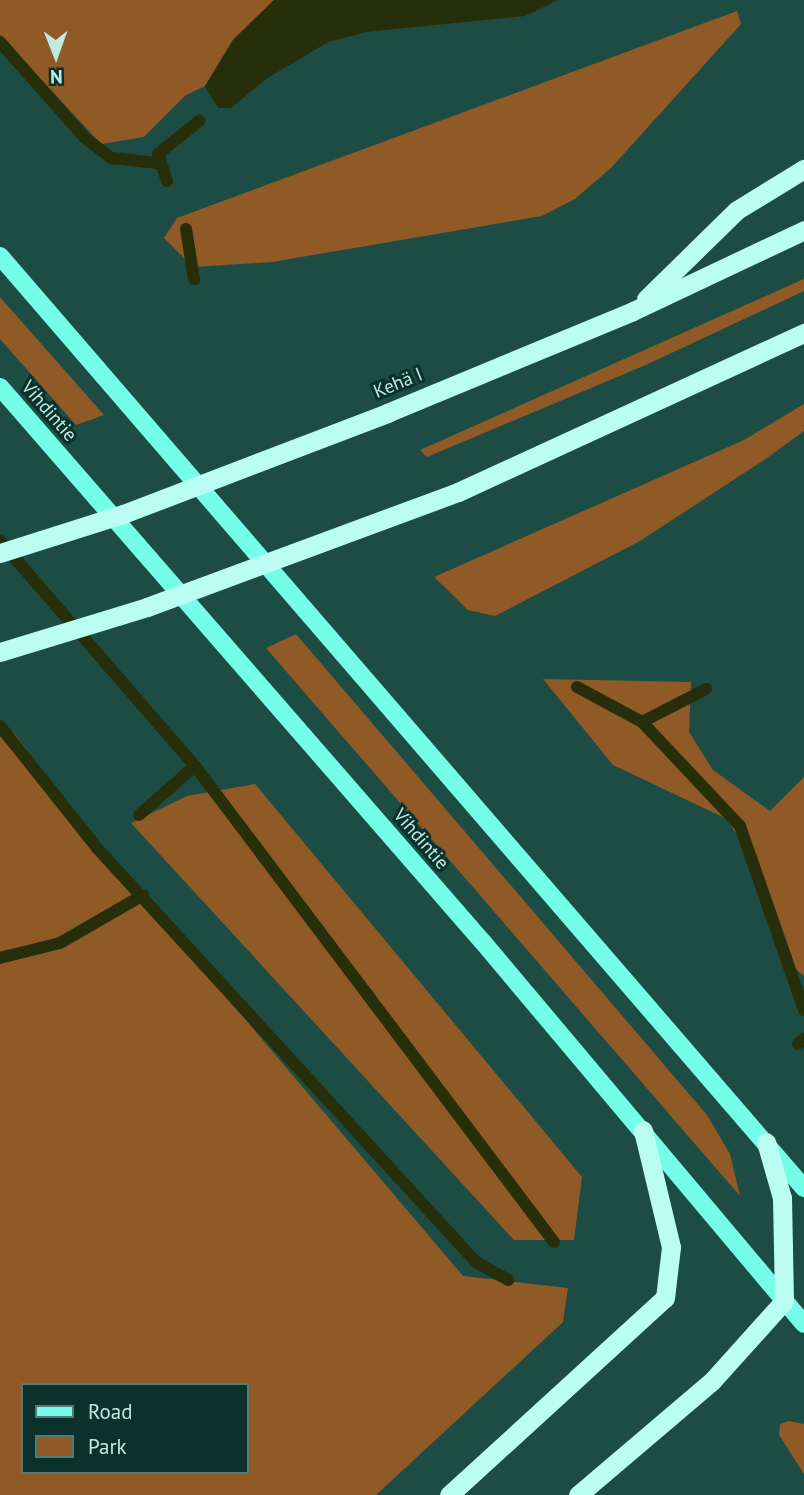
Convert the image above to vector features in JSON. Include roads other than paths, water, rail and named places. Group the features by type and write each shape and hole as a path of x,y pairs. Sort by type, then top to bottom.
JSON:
{"highway":[{"path":"633,311 737,210 804,169"},
{"name":"Kehä I","path":"0,553 123,514 387,413 633,311 804,230"},
{"path":"0,652 147,607 458,492 804,333"},
{"path":"449,1495 665,1298 671,1247 643,1130"},
{"path":"578,1495 712,1381 784,1301 782,1199 766,1142"}],"main road":[{"path":"0,256 804,1188"},
{"name":"Vihdintie","path":"0,387 643,1130 804,1324"}],"waterway":[{"path":"0,42 85,138 112,158 158,163"},
{"path":"167,181 158,154 199,121"},
{"path":"186,229 194,279"},
{"path":"0,541 195,766 554,1242"},
{"path":"577,687 642,722 740,826 804,1010"},
{"path":"642,722 706,689"},
{"path":"0,726 97,848 476,1262 508,1280"},
{"path":"139,815 195,766"},
{"path":"0,958 60,943 143,895"},
{"path":"798,1044 804,1039"}]}
